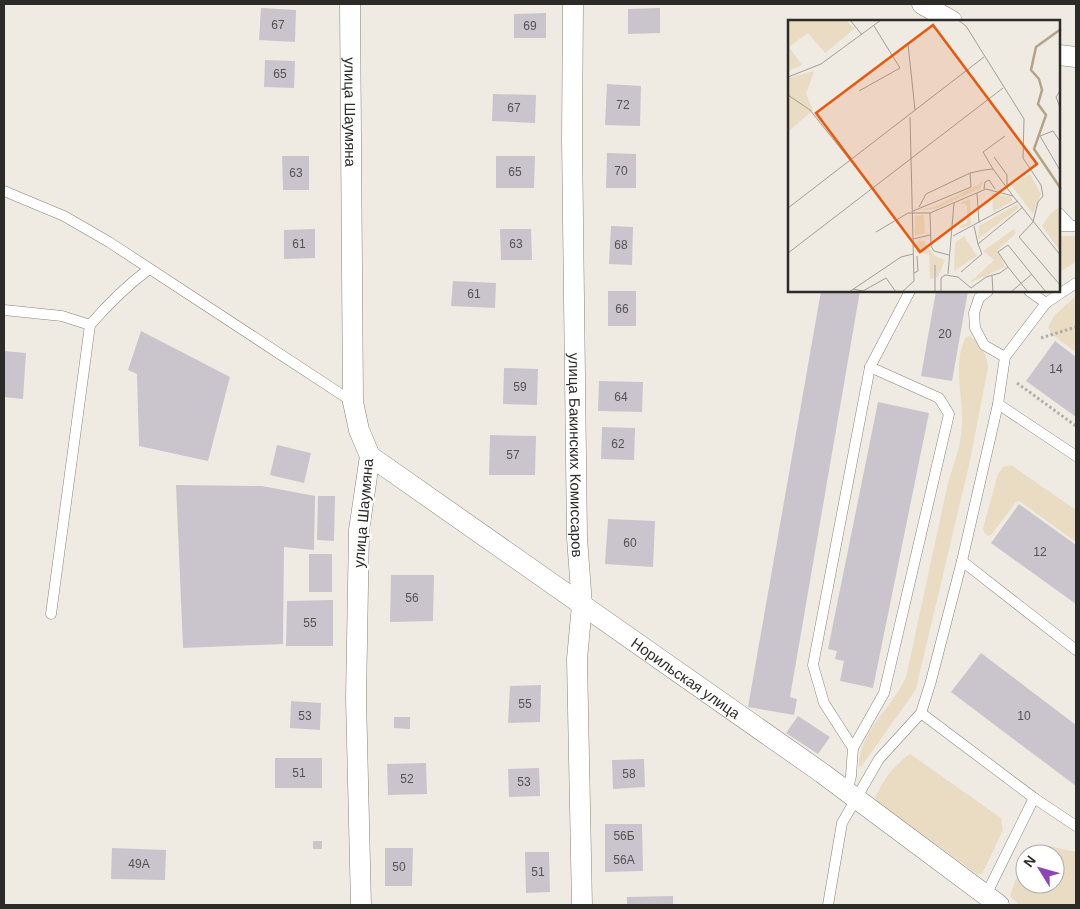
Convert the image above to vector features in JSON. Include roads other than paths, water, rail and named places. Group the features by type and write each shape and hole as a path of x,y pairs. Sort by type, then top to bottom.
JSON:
{"street":[{"name":"улица Шаумяна","path":"350,4 353,402 359,430 370,456 359,530 356,698 361,905"},
{"name":"улица Бакинских Комиссаров","path":"572,4 577,538 582,605 577,659 582,905"},
{"path":"922,4 950,20"},
{"path":"1060,55 1076,57"},
{"name":"Норильская улица","path":"370,456 822,773 992,900"}],"lane":[{"path":"4,191 64,216 109,242 353,402"},
{"path":"1060,214 1073,225"},
{"path":"1060,226 1073,225"},
{"path":"51,614 90,325 124,288 148,269"},
{"path":"828,905 842,823 852,796 879,759 921,713 962,561 998,404 1005,357 1046,303 1076,283"},
{"path":"853,748 824,703 813,665 870,367 909,292"},
{"path":"987,292 979,298 974,313 975,328 984,345 1005,357"},
{"path":"1030,292 1046,303"},
{"path":"4,310 62,316 90,325"},
{"path":"852,796 853,748 884,693 949,414 939,398 870,367"},
{"path":"998,404 1076,456"},
{"path":"962,561 1076,650"},
{"path":"921,713 1034,798 1076,826"},
{"path":"992,900 1034,798"}]}
